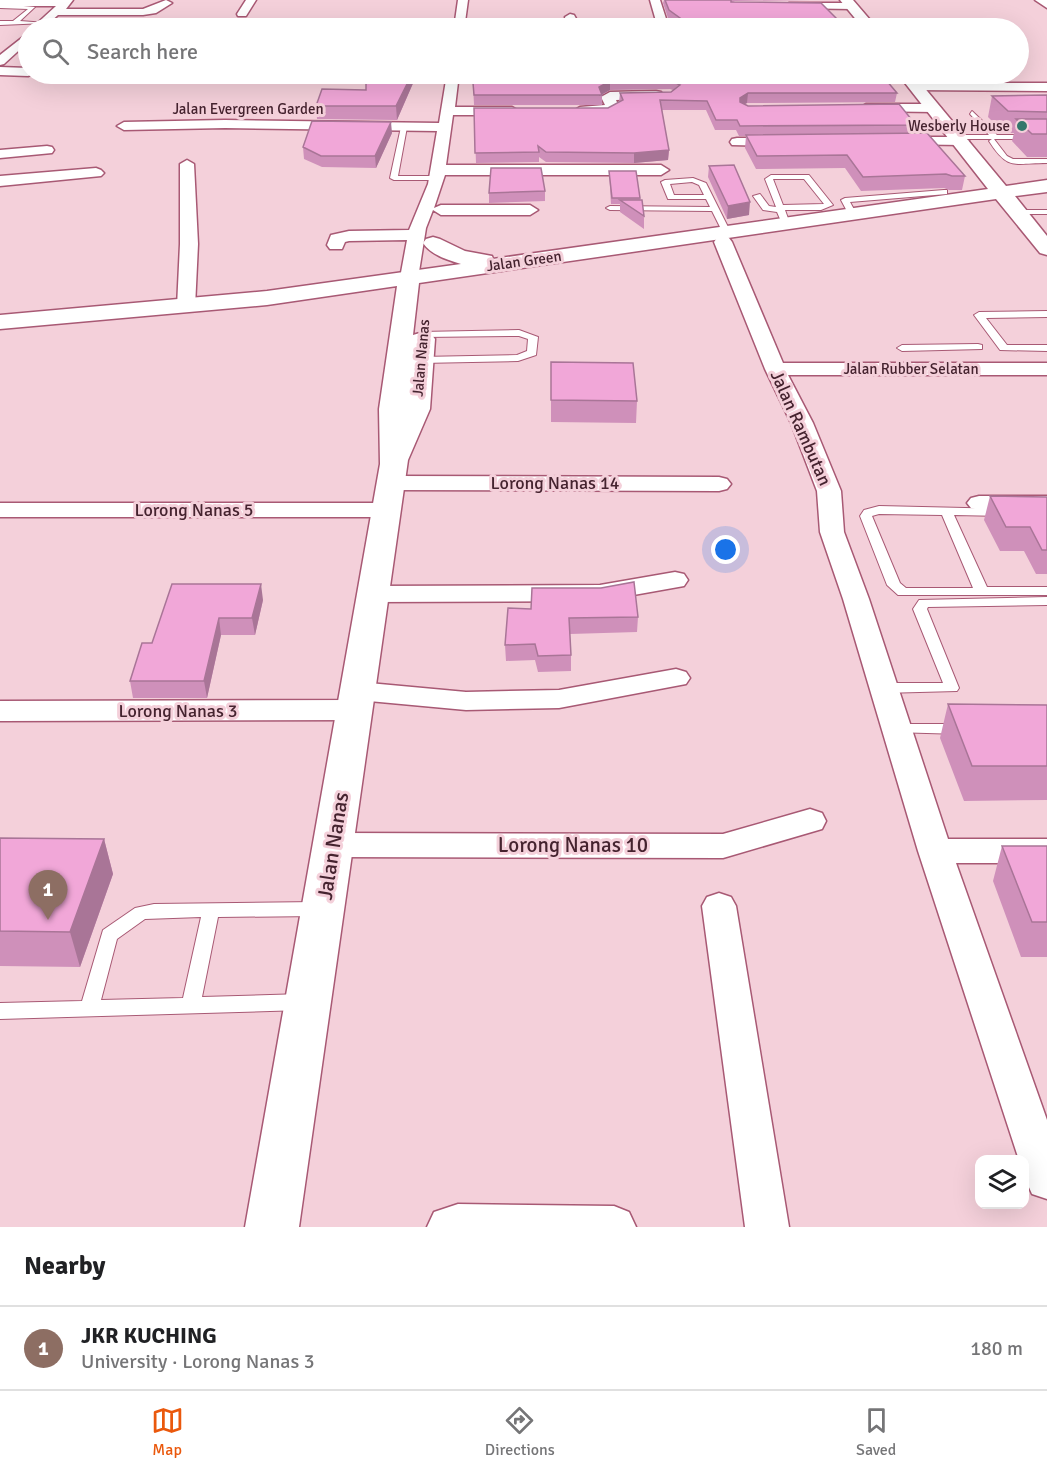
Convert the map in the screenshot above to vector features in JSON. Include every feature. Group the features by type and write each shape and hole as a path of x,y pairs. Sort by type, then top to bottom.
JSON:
{"main road":[{"path":"849,3 862,18"},
{"path":"914,84 1008,202 1043,240"},
{"name":"Jalan Green","path":"0,332 191,315 418,280 725,237 782,214 853,215 1008,202 1047,186"},
{"name":"Jalan Green","path":"0,322 186,307 418,280 521,261 1008,202 1047,195"},
{"path":"355,286 398,266 421,241 461,258 480,261 521,261"},
{"name":"Jalan Nanas","path":"391,486 417,409 421,360 443,345 418,280"},
{"name":"Jalan Nanas","path":"272,1227 391,486 392,409 418,280"}],"street":[{"path":"242,14 251,0"},
{"path":"460,18 463,0"},
{"path":"655,0 661,18"},
{"path":"1040,0 1047,5"},
{"path":"0,5 68,1"},
{"path":"49,18 68,1"},
{"path":"56,12 143,12 152,11 167,3"},
{"path":"783,6 849,3"},
{"path":"0,61 18,45"},
{"path":"0,71 18,72"},
{"path":"418,280 421,241 428,199 437,177 444,127 454,84"},
{"path":"917,87 1047,87"},
{"path":"565,111 608,111 613,109 608,97 610,96 669,95"},
{"path":"852,108 934,108"},
{"path":"447,111 529,111"},
{"name":"Jalan Evergreen Garden","path":"124,126 225,124 444,127"},
{"path":"879,141 960,139"},
{"path":"737,142 796,142"},
{"path":"0,154 46,150"},
{"path":"186,307 189,244 187,164"},
{"path":"437,177 662,170"},
{"path":"0,181 96,173"},
{"path":"421,241 441,210 444,198 437,177"},
{"path":"441,210 530,210"},
{"path":"336,245 337,239 349,236 421,241"},
{"name":"Jalan Rambutan","path":"725,237 775,369 802,423 829,490 832,532 856,599 882,688 935,851 1047,1180"},
{"name":"Jalan Rubber Selatan","path":"775,369 1047,369"},
{"name":"Lorong Nanas 14","path":"391,486 720,484"},
{"name":"Lorong Nanas 5","path":"0,510 391,486"},
{"path":"978,503 1047,503"},
{"path":"374,594 600,593 675,580"},
{"name":"Lorong Nanas 3","path":"0,711 357,701 559,699 676,678"},
{"name":"Lorong Nanas 10","path":"333,845 723,846 810,821"},
{"path":"935,851 1047,852"},
{"path":"718,906 767,1227"},
{"path":"449,1227 458,1225 614,1227"}],"lane":[{"path":"0,5 33,8 20,18"},
{"path":"14,23 18,20"},
{"path":"0,23 18,23"},
{"path":"972,113 994,139 1004,158 1012,161 1047,161"},
{"path":"404,127 394,178 437,177"},
{"path":"960,139 1047,138"},
{"path":"757,196 766,208 782,214 829,205 806,177 771,177 769,179 782,214"},
{"path":"708,197 671,197 665,182 699,181 708,197 714,209 725,237"},
{"path":"853,215 845,200 944,192"},
{"path":"1008,202 1047,212"},
{"path":"610,208 714,209"},
{"path":"1047,314 980,315 1004,348 1047,348"},
{"path":"519,333 533,338 532,353 518,358 443,345 519,333"},
{"path":"902,348 978,347"},
{"path":"957,348 973,369"},
{"path":"1047,512 879,510 868,513 866,516 894,585 903,592 1047,591"},
{"path":"946,511 982,592"},
{"path":"882,688 952,688 920,609 924,603 1047,601"},
{"path":"897,729 976,729"},
{"path":"89,1009 109,935 141,913 153,910 323,909"},
{"path":"191,1006 211,910"},
{"path":"0,1011 309,1002"}],"building":[{"path":"665,0 821,3 836,18 680,18 669,10"},
{"path":"366,84 407,84 396,106 316,106 322,89 366,90"},
{"path":"473,84 604,84 599,87 602,95 474,95"},
{"path":"678,84 889,84 897,93 748,93 740,98 740,102 748,106 899,104 916,125 740,126 737,120 716,120 707,101 660,100 669,150 634,153 546,152 538,146 539,152 475,153 474,108 608,108 623,100 620,93 671,92 680,85"},
{"path":"1047,95 1047,112 1008,111 992,96"},
{"path":"1016,119 1047,119 1047,134 1032,134"},
{"path":"312,121 391,122 375,156 321,156 303,147"},
{"path":"927,133 965,176 946,174 863,177 847,155 757,156 746,135"},
{"path":"734,165 750,202 728,206 709,166"},
{"path":"491,168 541,168 545,191 489,193"},
{"path":"609,171 636,171 640,198 612,198"},
{"path":"620,200 642,200 644,216"},
{"path":"551,362 633,363 637,401 551,400"},
{"path":"990,496 1047,497 1047,550 1042,550 1030,527 1006,527"},
{"path":"634,582 638,617 569,618 571,655 538,656 535,644 505,645 508,608 531,609 532,588 601,588"},
{"path":"172,584 261,584 252,618 219,618 204,681 130,681 142,643 152,643"},
{"path":"948,704 1047,705 1047,766 972,766"},
{"path":"0,838 104,839 70,932 0,931"},
{"path":"1002,846 1047,846 1047,922 1032,922"}],"place":[{"name":"Wesberly House","path":"1022,126"},
{"name":"JKR KUCHING","path":"48,920"}]}
